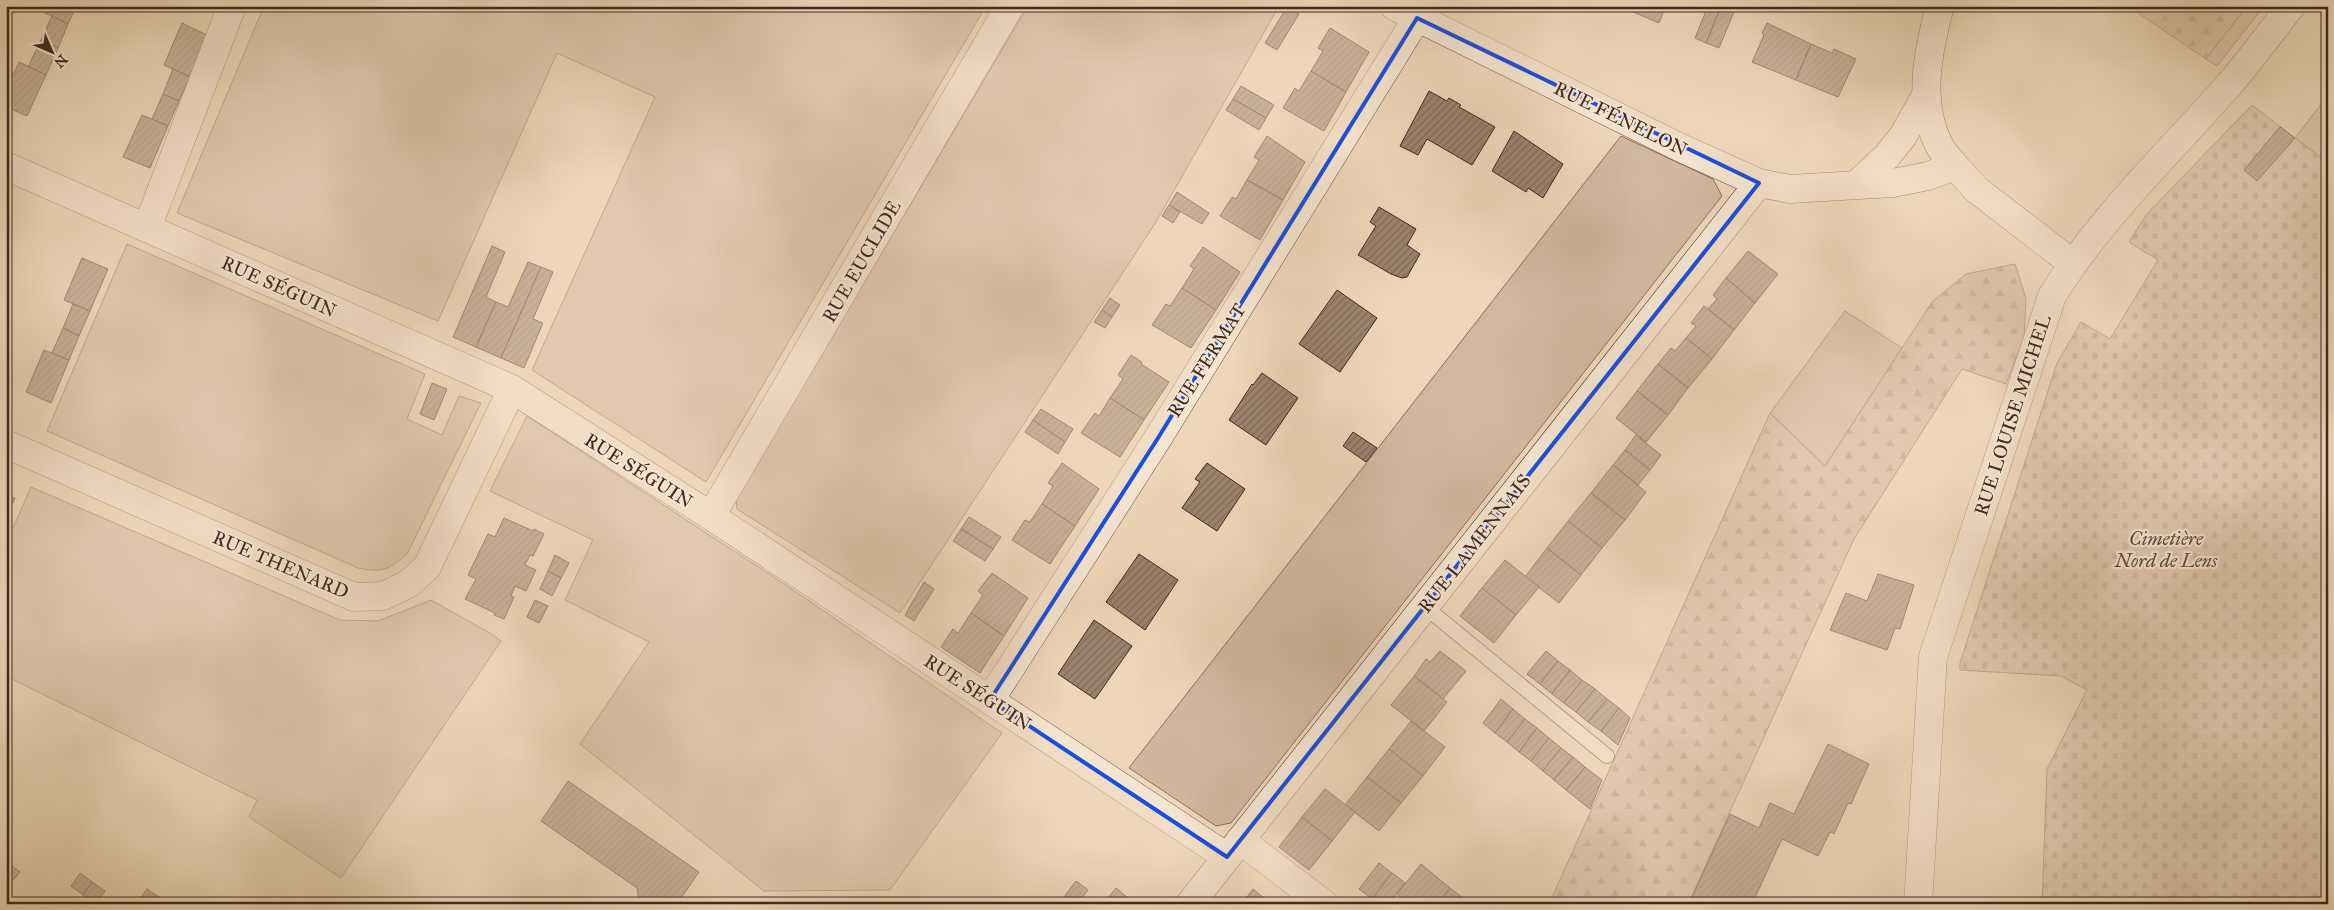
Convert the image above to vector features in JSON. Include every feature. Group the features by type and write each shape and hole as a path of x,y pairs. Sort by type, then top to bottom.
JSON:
{"street":[{"path":"147,228 232,6"},
{"name":"RUE EUCLIDE","path":"711,516 1010,6"},
{"path":"1940,6 1931,40 1926,95 1931,124 1940,146 1976,190 2072,263"},
{"name":"RUE LOUISE MICHEL","path":"1918,904 1933,656 2052,296 2072,263 2103,223 2229,85 2291,6"},
{"name":"RUE FÉNELON","path":"1405,12 1681,148 1758,183 1790,189 1893,183 1928,176 1956,166"},
{"name":"RUE FERMAT","path":"990,700 1158,438 1405,12"},
{"path":"1858,184 1887,156 1903,136 1926,95"},
{"name":"RUE SÉGUIN","path":"6,166 512,389 711,516 990,700 1324,904"},
{"name":"RUE LAMENNAIS","path":"1190,904 1758,183"},
{"name":"RUE THENARD","path":"6,444 354,597 383,596 408,584 427,567 512,389"}],"lane":[{"path":"1424,606 1607,756"}],"highlighted area":[{"path":"1417,18 1759,183 1227,857 990,700 1158,438"}],"green space":[{"path":"264,6 986,6 706,482 532,370 655,97 557,53 438,321 177,213"},
{"path":"1028,6 1279,6 1156,222 900,613 737,509 736,499"},
{"path":"2128,6 2247,6 2206,59"},
{"path":"2247,6 2264,6 2217,66 2206,59"},
{"path":"2328,95 2328,163 2295,138"},
{"name":"Cimetière Nord de Lens","path":"2252,105 2328,163 2328,904 2042,904 2047,769 2087,690 2061,676 1960,670 1960,663 2057,363 2081,322 2110,339 2158,260 2129,242 2146,215"},
{"path":"1621,136 1713,179 1722,196 1231,823 1216,826 1129,768"},
{"path":"127,244 425,374 407,419 442,435 459,396 481,403 407,554 395,564 385,569 358,568 47,431"},
{"path":"2015,264 2026,299 2024,337 2006,384 1962,369 1854,539 1688,904 1549,904 1770,413 1825,466 1932,302 1966,274"},
{"path":"1845,311 1902,348 1825,466 1770,413"},
{"path":"527,416 783,583 1002,733 890,890 764,891 580,744 649,642 565,600 593,540 490,491"},
{"path":"31,487 340,620 378,621 431,600 501,641 341,878 249,817 257,800 6,676 6,544"}],"building":[{"path":"43,6 76,6 68,24 41,11"},
{"path":"1619,6 1666,6 1659,23"},
{"path":"1708,6 1721,7 1706,43 1695,38"},
{"path":"1287,7 1299,14 1277,50 1265,43"},
{"path":"1721,7 1734,12 1719,48 1706,43"},
{"path":"52,16 68,24 58,48 41,40"},
{"path":"182,23 207,35 190,77 164,65"},
{"path":"1767,23 1811,44 1796,80 1752,62 1764,35 1762,33"},
{"path":"1330,28 1369,52 1346,92 1311,71 1323,51 1318,48"},
{"path":"41,40 58,48 46,75 28,67"},
{"path":"1811,44 1832,53 1834,49 1856,59 1838,97 1796,80"},
{"path":"19,62 46,75 27,116 6,107 6,90"},
{"path":"173,69 190,77 179,101 163,94"},
{"path":"1311,71 1346,92 1324,131 1283,108 1295,88 1299,91"},
{"path":"1241,86 1274,105 1266,118 1233,99"},
{"path":"1429,91 1447,101 1449,98 1461,105 1459,107 1495,127 1472,165 1427,139 1418,155 1400,146"},
{"path":"163,94 179,101 168,126 152,119"},
{"path":"1233,99 1266,118 1259,130 1226,110"},
{"path":"142,115 168,126 150,168 123,157"},
{"path":"2280,127 2295,138 2257,181 2244,170"},
{"path":"1514,131 1563,164 1543,198 1528,188 1526,192 1492,171"},
{"path":"1267,136 1305,162 1283,200 1247,180 1259,160 1254,157"},
{"path":"1247,180 1283,200 1260,240 1220,216 1232,197 1236,199"},
{"path":"1177,192 1209,213 1202,224 1169,205"},
{"path":"1169,205 1180,212 1173,223 1162,216"},
{"path":"1379,207 1416,229 1407,245 1420,254 1407,277 1402,278 1391,274 1358,255 1376,226 1370,222"},
{"path":"492,246 505,252 486,297 496,302 476,347 453,337"},
{"path":"1203,247 1240,272 1216,310 1182,288 1194,269 1190,266"},
{"path":"1748,251 1778,274 1755,303 1726,278"},
{"path":"82,258 108,269 90,311 64,300"},
{"path":"528,262 541,267 501,358 476,347 496,302 508,307"},
{"path":"541,267 553,272 533,319 543,323 524,368 501,358"},
{"path":"1726,278 1755,303 1734,330 1708,309 1717,299 1713,295"},
{"path":"1182,288 1216,310 1191,348 1152,325 1166,304 1170,306"},
{"path":"1337,290 1377,318 1340,372 1299,344"},
{"path":"1110,298 1120,305 1112,317 1102,310"},
{"path":"73,304 90,311 79,336 63,328"},
{"path":"1704,306 1734,330 1712,359 1686,338 1696,326 1691,323"},
{"path":"1102,310 1112,317 1105,328 1094,322"},
{"path":"63,328 79,336 69,360 52,353"},
{"path":"1686,338 1712,359 1688,388 1658,364 1671,348 1675,351"},
{"path":"44,350 69,360 51,403 26,392"},
{"path":"1131,355 1142,362 1141,364 1169,382 1144,420 1110,398 1123,379 1118,375"},
{"path":"1658,364 1688,388 1668,415 1637,391"},
{"path":"1262,373 1298,398 1266,445 1229,420 1252,384"},
{"path":"432,383 447,389 434,420 420,414"},
{"path":"1637,391 1668,415 1646,442 1616,418"},
{"path":"1110,398 1144,420 1120,457 1081,433 1095,413 1099,416"},
{"path":"1041,409 1073,429 1065,442 1033,420"},
{"path":"1033,420 1065,442 1058,454 1025,432"},
{"path":"1353,432 1377,448 1366,462 1343,446"},
{"path":"1636,435 1661,455 1650,470 1625,450"},
{"path":"1625,450 1650,470 1638,485 1613,465"},
{"path":"1062,463 1099,489 1075,526 1042,504 1053,486 1048,483"},
{"path":"1207,463 1245,489 1217,531 1182,508 1200,482 1195,479"},
{"path":"1613,465 1646,492 1625,520 1591,493"},
{"path":"1591,493 1625,520 1602,548 1568,521"},
{"path":"6,494 15,498 6,520"},
{"path":"1042,504 1075,526 1050,564 1012,540 1025,520 1030,522"},
{"path":"969,517 1001,537 993,549 961,529"},
{"path":"504,518 544,534 533,556 530,555 525,565 536,570 526,591 515,586 511,596 514,597 504,619 465,599 476,579 468,575 488,534 495,537"},
{"path":"1568,521 1602,548 1581,575 1547,548"},
{"path":"961,529 993,549 985,561 953,541"},
{"path":"1547,548 1581,575 1559,603 1525,577"},
{"path":"1139,554 1178,580 1145,630 1106,602"},
{"path":"555,555 569,563 561,578 548,571"},
{"path":"1505,560 1539,587 1516,615 1482,588"},
{"path":"548,571 561,578 552,596 540,589"},
{"path":"992,573 1028,598 1004,636 971,613 983,595 978,591"},
{"path":"1878,574 1914,585 1900,629 1895,628 1887,650 1830,630 1846,593 1867,601"},
{"path":"924,582 934,589 914,621 905,615"},
{"path":"1482,588 1516,615 1494,643 1460,616"},
{"path":"535,600 548,606 539,623 527,617"},
{"path":"971,613 1004,636 980,673 941,647 953,629 958,633"},
{"path":"1094,620 1132,646 1095,699 1058,674"},
{"path":"1440,651 1466,671 1443,699 1414,676 1426,659 1430,662"},
{"path":"1546,651 1558,661 1540,684 1527,674"},
{"path":"1558,661 1570,670 1552,694 1540,684"},
{"path":"1570,670 1582,680 1564,703 1552,694"},
{"path":"1414,676 1447,702 1424,731 1391,705"},
{"path":"1582,680 1595,689 1576,712 1564,703"},
{"path":"1595,689 1607,699 1588,722 1576,712"},
{"path":"1501,699 1513,709 1495,733 1483,723"},
{"path":"1607,699 1619,708 1601,731 1588,722"},
{"path":"1619,708 1630,718 1618,745 1601,731"},
{"path":"1513,709 1525,719 1507,742 1495,733"},
{"path":"1525,719 1537,728 1519,752 1507,742"},
{"path":"1411,721 1445,747 1423,776 1389,749"},
{"path":"1537,728 1549,738 1531,761 1519,752"},
{"path":"1549,738 1561,748 1543,771 1531,761"},
{"path":"1828,744 1869,764 1851,804 1848,803 1834,834 1830,832 1818,856 1782,839 1752,904 1689,904 1730,814 1759,828 1770,803 1794,814"},
{"path":"1561,748 1573,757 1554,780 1543,771"},
{"path":"1389,749 1423,776 1401,803 1367,777"},
{"path":"1573,757 1585,767 1566,790 1554,780"},
{"path":"1585,767 1602,780 1590,809 1566,790"},
{"path":"1367,777 1401,803 1379,831 1345,805"},
{"path":"568,781 699,872 677,904 621,904 639,901 637,888 541,821"},
{"path":"1325,789 1355,812 1332,841 1302,817"},
{"path":"1302,817 1332,841 1309,870 1279,847"},
{"path":"6,821 12,825 6,834"},
{"path":"8,863 20,872 10,884 6,881 6,865"},
{"path":"1379,863 1392,873 1372,899 1359,889"},
{"path":"1421,864 1450,888 1437,904 1409,904 1397,894"},
{"path":"80,873 92,882 83,895 71,886"},
{"path":"1392,873 1405,883 1389,904 1378,904 1372,899"},
{"path":"1076,881 1088,890 1077,904 1062,904 1060,902"},
{"path":"92,882 105,891 96,904 83,895"},
{"path":"1116,888 1135,904 1103,904"},
{"path":"1450,888 1471,904 1437,904"},
{"path":"147,889 169,904 136,904"},
{"path":"1253,889 1271,904 1234,904 1239,898 1244,901"}]}
